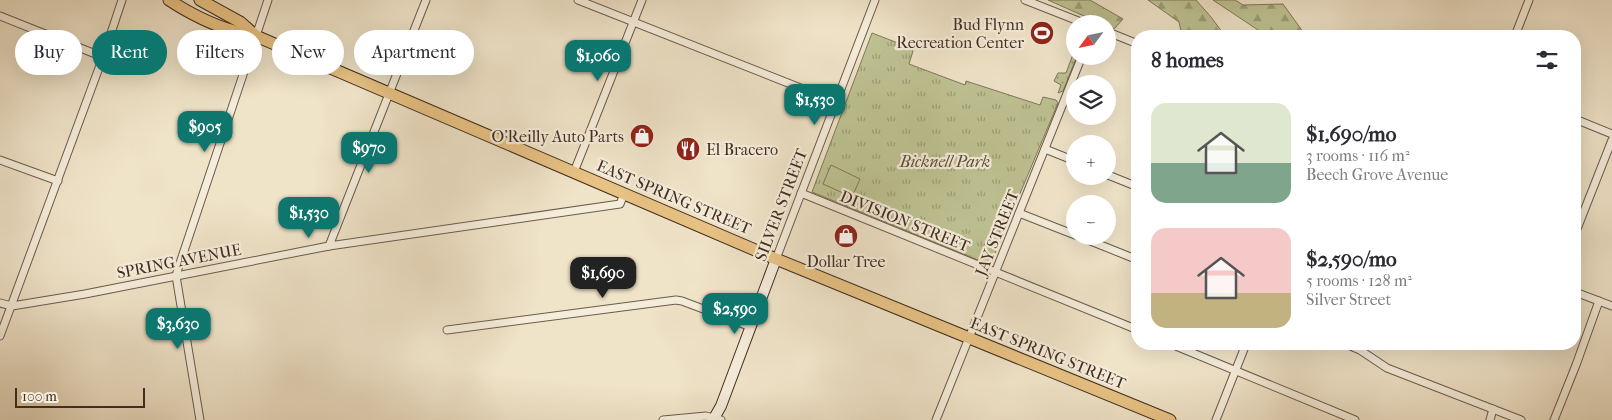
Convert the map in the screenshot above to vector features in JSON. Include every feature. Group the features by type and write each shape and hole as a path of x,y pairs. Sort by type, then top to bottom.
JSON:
{"main road":[{"name":"EAST SPRING STREET","path":"168,0 196,16 227,30"},
{"path":"200,0 240,22 249,30"},
{"name":"EAST SPRING STREET","path":"262,39 776,259 1170,420"},
{"name":"SILVER STREET","path":"716,419 776,259"}],"street":[{"path":"112,30 122,0"},
{"path":"258,30 268,0"},
{"path":"329,246 426,0"},
{"path":"578,0 836,102"},
{"path":"574,172 642,0"},
{"name":"SILVER STREET","path":"776,259 875,0"},
{"path":"1025,0 1066,16"},
{"path":"1517,30 1529,0"},
{"path":"0,16 92,53"},
{"path":"1116,35 1131,41"},
{"name":"JAY STREET","path":"936,420 1078,65"},
{"path":"0,336 97,75"},
{"path":"200,420 176,276 243,75"},
{"path":"1581,122 1612,134"},
{"path":"1581,219 1612,140"},
{"path":"1045,149 1066,157"},
{"path":"0,160 58,182"},
{"path":"1116,178 1131,184"},
{"name":"DIVISION STREET","path":"801,193 1131,327"},
{"name":"SPRING AVENUE","path":"0,303 12,306 329,246 620,204 624,194"},
{"path":"1019,213 1066,232"},
{"path":"1099,245 1131,257"},
{"path":"1581,294 1612,306"},
{"path":"447,330 676,300 752,326"},
{"path":"1554,420 1600,302"},
{"path":"1186,350 1355,420"},
{"path":"1216,420 1244,350"},
{"path":"1360,350 1387,368 1521,420"},
{"path":"1490,420 1493,409"},
{"path":"663,420 706,416 716,419"}],"green space":[{"path":"1048,0 1090,0 1123,19 1116,27 1116,15 1082,15"},
{"path":"1148,0 1196,0 1221,30 1181,30 1179,22"},
{"path":"1213,0 1235,0 1243,5 1283,4 1302,30 1258,30"},
{"name":"Bicknell Park","path":"872,33 911,48 913,51 909,64 965,85 966,81 1040,105 1043,97 1056,100 1058,103 990,265 812,192"},
{"path":"1069,65 1073,65 1069,75 1066,75 1066,84 1063,91 1058,93 1061,85 1054,81 1058,73 1066,73"},
{"path":"831,165 860,179 852,197 823,184"}],"place":[{"name":"Bud Flynn Recreation Center","path":"1042,33"},
{"name":"O'Reilly Auto Parts","path":"642,136"},
{"name":"El Bracero","path":"688,149"},
{"name":"Dollar Tree","path":"846,236"}]}
